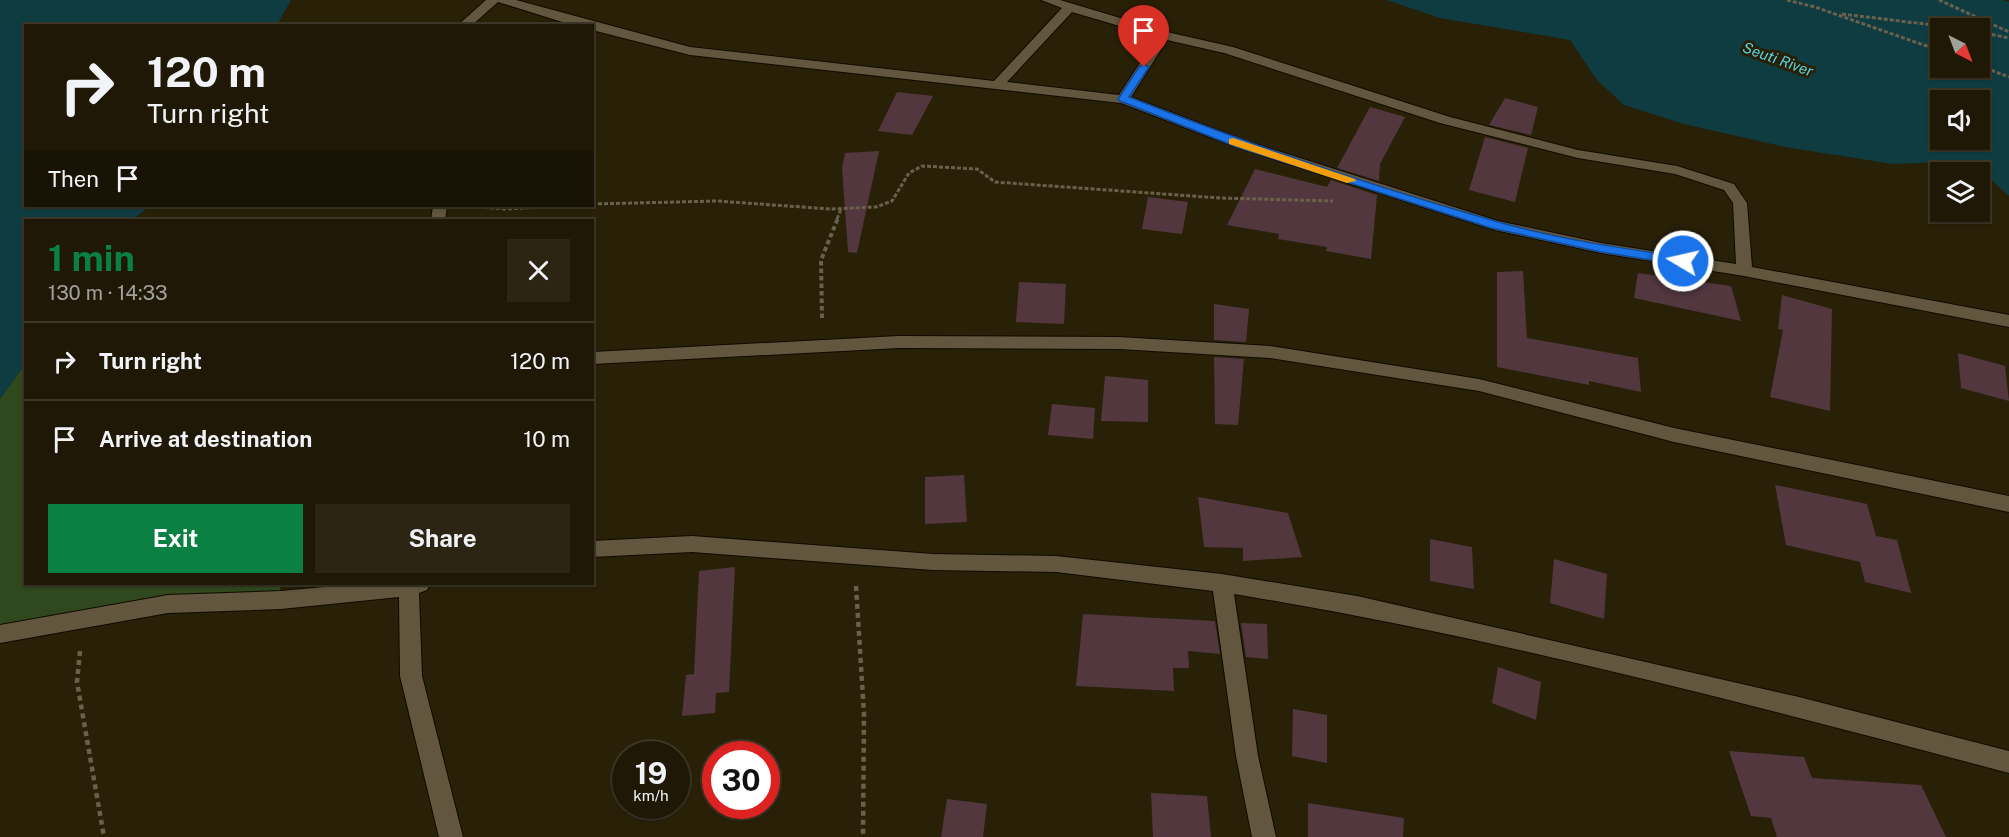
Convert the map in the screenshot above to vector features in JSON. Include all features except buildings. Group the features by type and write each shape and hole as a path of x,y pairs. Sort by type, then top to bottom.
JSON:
{"street":[{"path":"465,24 493,0"},
{"path":"503,0 584,24"},
{"path":"1047,0 1164,35 1228,50 1306,73 1445,120 1578,154 1677,170 1729,187 1740,203 1744,271"},
{"path":"997,85 1069,8"},
{"path":"594,27 690,51 1123,99 1241,144 1374,189 1505,227 1601,248 1744,271 2009,321"},
{"path":"1123,99 1164,35"},
{"path":"594,358 899,342 1108,343 1270,352 1479,385 1674,435 2009,504"},
{"path":"594,549 692,544 933,562 1056,564 1222,583 1357,605 1482,632 1799,707 2009,762"},
{"path":"1222,583 1247,756 1264,837"},
{"path":"0,633 82,621 168,604 281,600 414,585 411,676 439,797 451,837"}],"path":[{"path":"1787,0 1835,13 1930,47"},
{"path":"1939,0 2009,32"},
{"path":"1835,13 1930,25"},
{"path":"1990,34 2009,38"},
{"path":"1990,70 2009,77"},
{"path":"594,204 717,201 841,209 876,207 892,201 909,173 922,166 977,169 995,182 1220,198 1328,203 1374,189"},
{"path":"478,207 505,209 546,207"},
{"path":"823,346 821,260 841,209"},
{"path":"855,555 864,714 863,837"},
{"path":"82,621 77,682 104,837"}],"green space":[{"path":"24,365 24,585 280,585 281,600 168,604 0,634 0,399"}],"water":[{"path":"0,0 291,0 278,24 24,24 24,207 149,207 133,219 24,219 24,365 0,399"},
{"name":"Seuti River","path":"1387,0 2003,0 2009,2 2009,196 1990,179 1990,162 1893,164 1785,147 1684,124 1624,105 1597,80 1570,40 1440,18"}],"slow traffic":[{"path":"1233,141 1351,181"}],"route":[{"path":"1144,67 1123,99 1241,144 1374,189 1495,225 1601,248 1683,261"}]}
